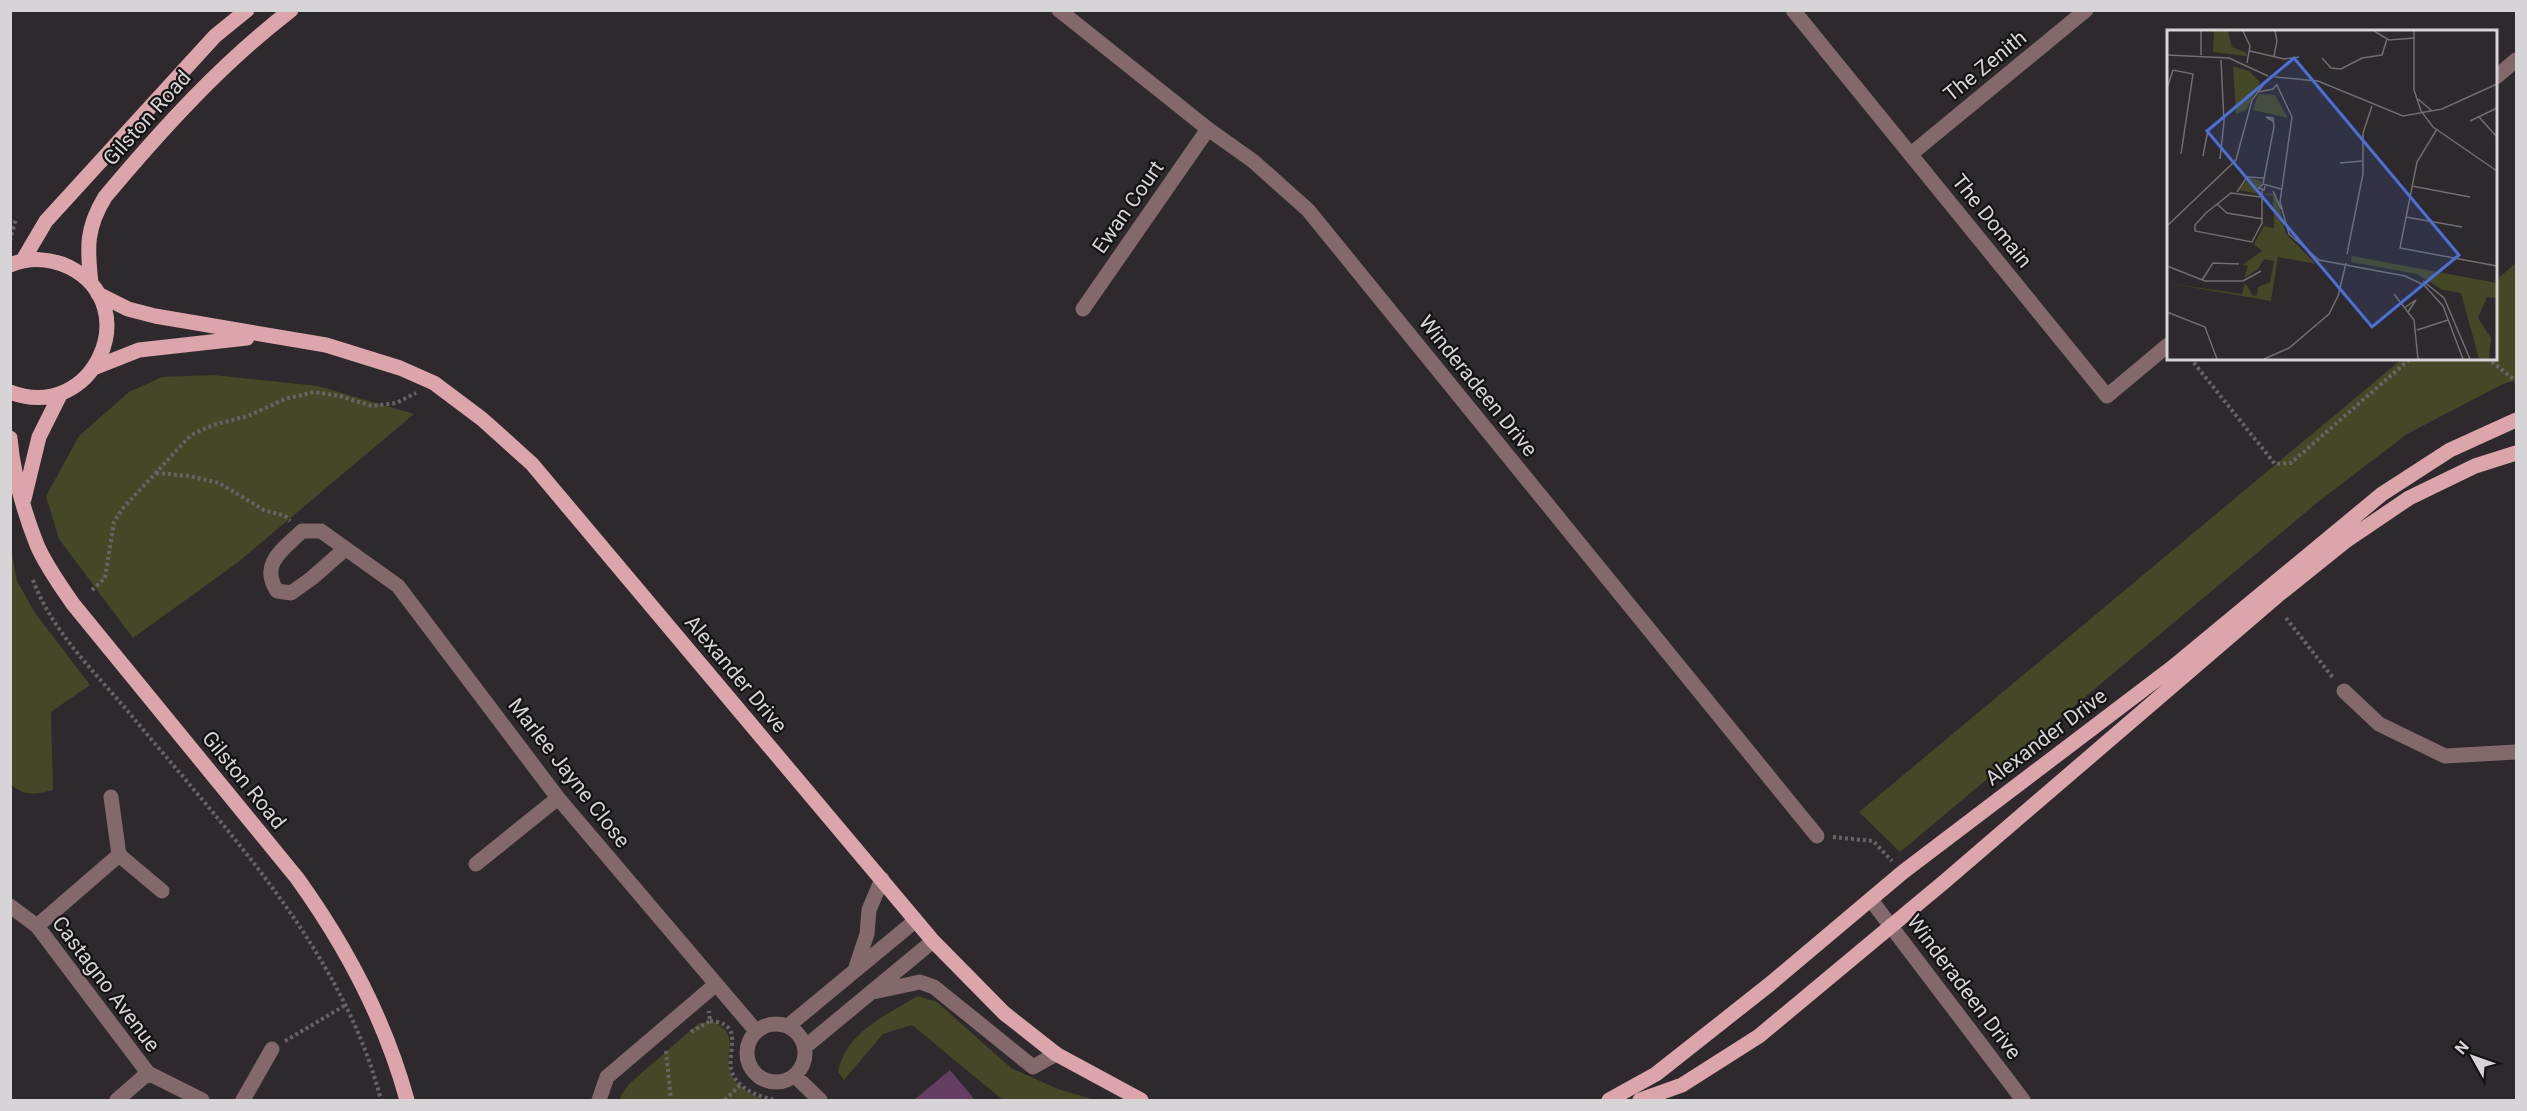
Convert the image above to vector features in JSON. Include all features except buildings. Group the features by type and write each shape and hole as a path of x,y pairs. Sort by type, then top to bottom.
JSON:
{"main road":[{"name":"Gilston Road","path":"17,263 46,221 215,36 247,10"},
{"name":"Gilston Road","path":"96,367 104,350 107,331 105,312 95,289 87,250 94,216 105,197 215,74 291,10"},
{"name":"Alexander Drive","path":"17,263 42,259 60,262 77,271 95,289 128,309 155,316 326,345 360,354 434,383 482,419 532,464 933,941 1004,1013 1056,1054 1141,1101"},
{"name":"Alexander Drive","path":"96,367 139,351 265,336"},
{"path":"10,392 22,397 41,398 60,394 80,383 96,367"},
{"name":"Gilston Road","path":"24,501 39,437 60,394"},
{"name":"Alexander Drive","path":"1609,1101 1656,1074 1770,984 1903,872 2173,667 2382,494 2450,450 2517,420"},
{"name":"Gilston Road","path":"10,438 12,466 37,546 54,576 73,604 316,904 370,1000 393,1052 407,1101"},
{"name":"Alexander Drive","path":"1640,1101 1682,1085 1759,1036 2277,596 2347,540 2418,493 2475,466 2517,453"}],"street":[{"name":"Winderadeen Drive","path":"1059,10 1208,129 1253,161 1308,210 1817,836"},
{"name":"The Domain","path":"1793,10 2107,396 2167,347"},
{"name":"The Zenith","path":"1911,154 2086,10"},
{"path":"2497,76 2517,60"},
{"name":"Ewan Court","path":"1083,309 1208,129"},
{"path":"302,531 274,558 270,568 270,581 277,591 291,593 345,549"},
{"name":"Marlee Jayne Close","path":"302,531 321,531 398,586 558,798 711,988 756,1031"},
{"path":"2344,691 2379,724 2445,756 2517,752"},
{"path":"111,797 119,855 162,891"},
{"path":"476,864 558,798"},
{"path":"37,926 119,855"},
{"path":"855,970 867,934 869,910 882,879"},
{"name":"Winderadeen Drive","path":"1871,900 2023,1101"},
{"name":"Castagno Avenue","path":"10,906 37,926 147,1072 202,1101"},
{"path":"788,1026 915,921"},
{"path":"806,1047 933,941"},
{"path":"873,992 920,982 934,987 1033,1067 1056,1054"},
{"path":"599,1101 607,1077 711,988"},
{"path":"771,1023 788,1026 800,1035 806,1047 805,1060 795,1076 786,1081 773,1083 763,1080 754,1073 748,1064 746,1053 748,1043 756,1031 771,1023"},
{"path":"243,1101 272,1048"},
{"path":"117,1101 147,1072"},
{"path":"795,1076 820,1101"}],"path":[{"path":"10,241 16,218"},
{"path":"2192,360 2275,464 2291,463 2409,360"},
{"path":"2490,360 2517,381"},
{"path":"92,590 105,578 114,522 122,508 191,435 213,425 248,416 285,399 314,392 340,396 372,406 396,403 434,383"},
{"path":"156,473 189,476 219,483 264,510 285,516 302,531"},
{"path":"2286,618 2344,691"},
{"path":"52,620 279,897 317,953 344,1006 376,1080 381,1101"},
{"path":"1817,836 1873,841 1903,872"},
{"path":"710,1021 711,988"},
{"path":"272,1048 344,1006"},
{"path":"681,1037 710,1021 725,1026 734,1041 731,1069 741,1084 752,1093 775,1101"},
{"path":"671,1101 666,1050 674,1044"},
{"path":"725,1101 741,1084"}],"green space":[{"path":"2516,263 2516,380 2503,384 2407,434 2318,502 1900,852 1859,812 2401,360 2497,360 2497,279"},
{"path":"213,375 318,386 414,414 237,563 133,638 59,539 46,496 79,436 129,392 162,377"},
{"path":"11,549 17,581 35,613 90,685 51,712 53,790 36,793 25,793 11,784"},
{"path":"918,996 937,1002 1011,1068 1058,1089 1095,1100 1003,1100 912,1025 883,1034 844,1080 838,1072 842,1058 858,1035"},
{"path":"715,1022 727,1032 729,1037 729,1067 734,1079 749,1092 766,1100 621,1100 620,1097 629,1084 699,1023"}]}
